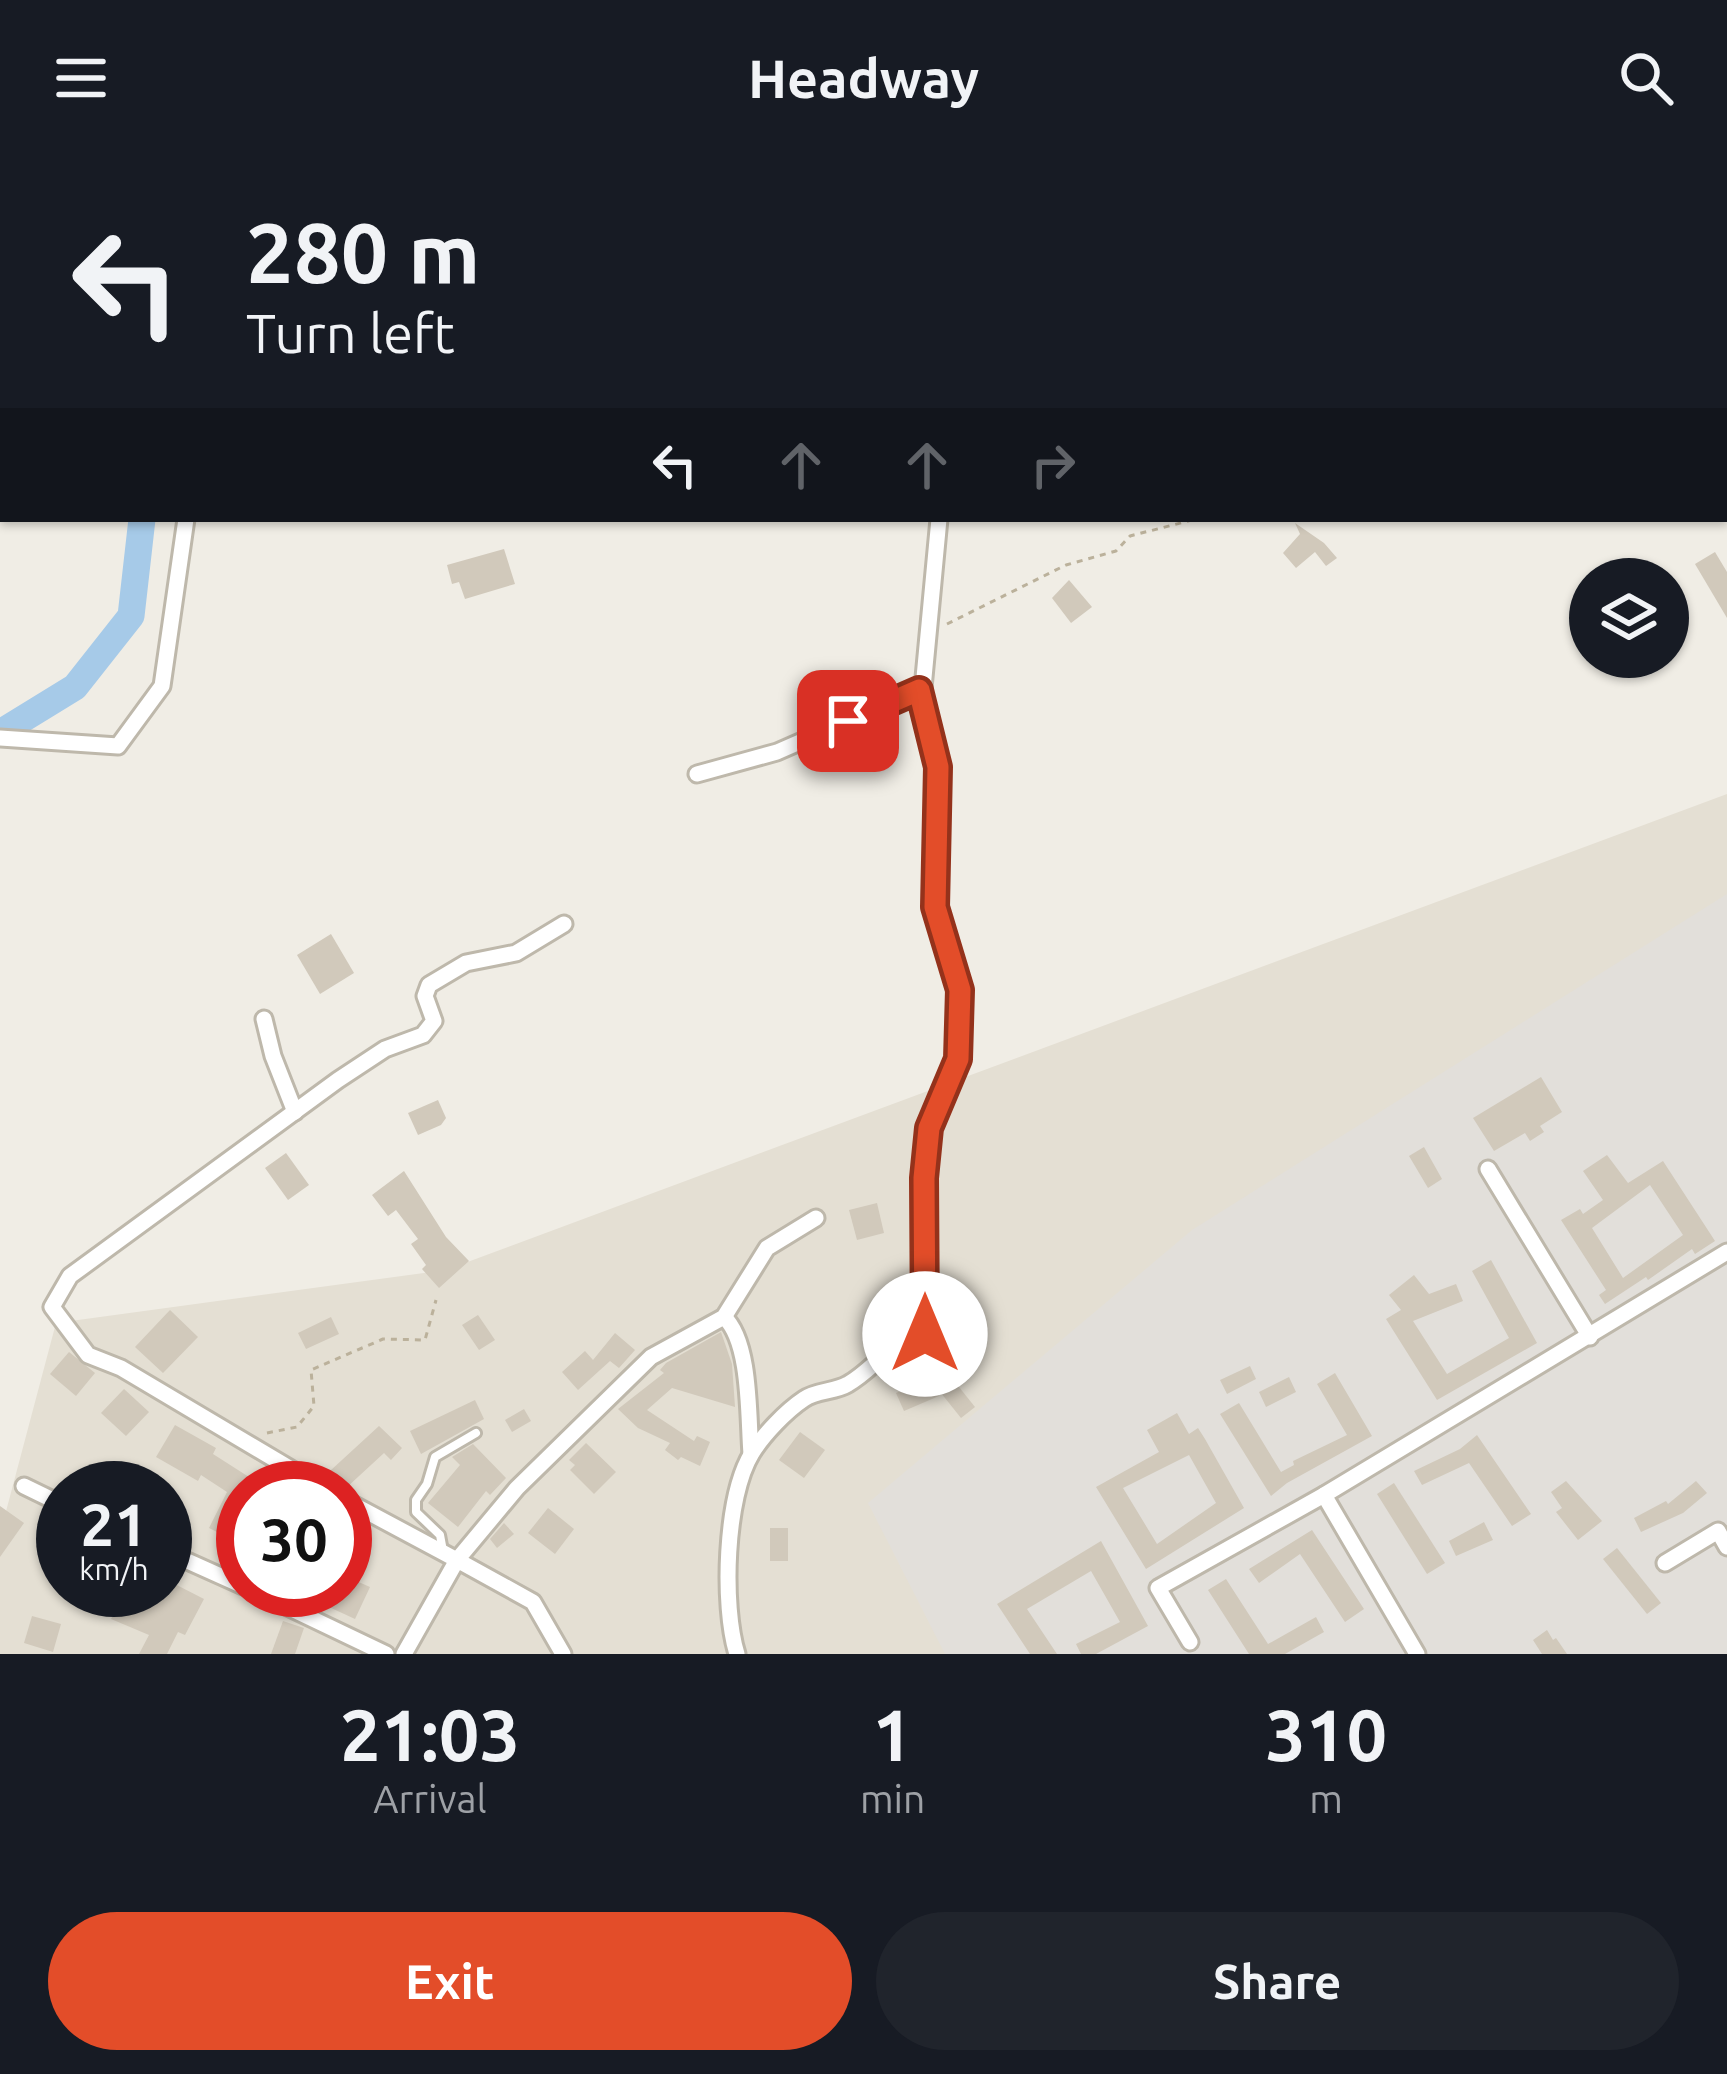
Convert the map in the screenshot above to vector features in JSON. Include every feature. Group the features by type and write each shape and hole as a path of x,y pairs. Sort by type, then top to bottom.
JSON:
{"street":[{"path":"0,738 118,746 162,686 186,522"},
{"path":"697,775 778,752 923,688 939,522"},
{"path":"751,1454 808,1396 848,1385 876,1358 912,1336 925,1334 924,1178 929,1128 958,1059 960,990 935,907 938,767 919,690"},
{"path":"275,1461 121,1368 88,1355 52,1307 70,1276 385,1049 422,1035 434,1021 425,995 429,986 466,963 516,953 564,924"},
{"path":"264,1018 295,1112"},
{"path":"1488,1169 1590,1336"},
{"path":"404,1654 450,1556 652,1358 724,1317 767,1248 817,1218"},
{"path":"1190,1642 1158,1588 1324,1495 1727,1252"},
{"path":"724,1317 733,1325 743,1360 751,1454 734,1507 728,1623 737,1654"},
{"path":"24,1486 36,1492"},
{"path":"1324,1495 1417,1654"},
{"path":"372,1514 533,1602 563,1654"},
{"path":"1665,1563 1718,1531 1727,1547"},
{"path":"309,1617 386,1654"}],"lane":[{"path":"450,1556 440,1535 414,1507 428,1484 435,1457 476,1433"}],"path":[{"path":"930,634 1048,573 1116,551 1130,536 1184,522"},
{"path":"254,1449 266,1433 297,1426 314,1406 311,1370 383,1340 425,1340 436,1300"}],"shaded area":[{"path":"1727,794 1727,1654 0,1654 0,1534 56,1323 446,1270"},
{"path":"1727,894 1727,1654 945,1654 868,1503 1192,1230"}],"building":[{"path":"1295,523 1337,558 1326,566 1315,552 1296,568 1283,553 1300,534"},
{"path":"504,549 515,584 465,599 459,582 452,584 447,565"},
{"path":"1715,552 1727,572 1727,618 1695,564"},
{"path":"1069,580 1092,607 1071,623 1052,598"},
{"path":"331,934 354,973 320,994 297,955"},
{"path":"1541,1077 1562,1112 1540,1126 1544,1132 1530,1141 1525,1133 1494,1151 1473,1118"},
{"path":"438,1100 446,1118 418,1135 408,1113"},
{"path":"1424,1147 1442,1179 1428,1188 1409,1156"},
{"path":"286,1153 309,1185 288,1200 265,1168"},
{"path":"1607,1155 1628,1183 1663,1161 1715,1241 1695,1254 1692,1249 1605,1304 1599,1295 1606,1290 1561,1220 1580,1209 1583,1214 1603,1200 1583,1171","holes":["1650,1185 1683,1235 1623,1278 1592,1228"]},
{"path":"404,1171 446,1237 469,1261 439,1288 422,1269 426,1265 411,1244 418,1239 396,1210 388,1216 372,1195"},
{"path":"877,1203 884,1233 857,1240 849,1210"},
{"path":"1491,1260 1537,1343 1437,1400 1386,1319 1401,1310 1389,1295 1414,1275 1429,1294 1456,1284 1463,1301 1413,1321 1447,1374 1509,1338 1472,1271"},
{"path":"976,1301 980,1329 940,1335 937,1306"},
{"path":"170,1310 198,1337 163,1373 135,1347"},
{"path":"478,1315 495,1340 479,1350 462,1325"},
{"path":"331,1317 339,1334 306,1349 298,1333"},
{"path":"721,1332 732,1364 735,1407 672,1388 647,1410 694,1441 697,1436 710,1442 700,1466 681,1457 678,1460 665,1450 670,1443 638,1428 618,1409 664,1373 660,1370 666,1363"},
{"path":"615,1333 635,1350 619,1368 610,1361 578,1390 562,1372 585,1351 593,1360"},
{"path":"69,1352 95,1373 76,1396 50,1374"},
{"path":"1250,1366 1256,1379 1227,1394 1220,1380"},
{"path":"1335,1373 1372,1436 1271,1496 1220,1414 1239,1403 1281,1472 1294,1465 1293,1461 1347,1435 1317,1384"},
{"path":"1289,1377 1296,1392 1266,1407 1259,1392"},
{"path":"931,1378 939,1396 904,1411 896,1393"},
{"path":"955,1382 975,1407 961,1418 941,1393"},
{"path":"124,1389 149,1412 126,1436 101,1413"},
{"path":"475,1400 484,1419 421,1454 410,1431"},
{"path":"524,1409 531,1421 512,1432 505,1420"},
{"path":"1177,1413 1189,1434 1198,1428 1244,1508 1146,1569 1096,1487 1159,1452 1147,1430","holes":["1189,1455 1216,1503 1157,1544 1123,1488"]},
{"path":"175,1425 216,1448 213,1454 224,1461 216,1461 216,1485 201,1475 198,1481 192,1478 192,1461 156,1457"},
{"path":"379,1426 402,1448 391,1460 384,1453 372,1464 341,1461"},
{"path":"800,1432 825,1450 804,1478 779,1460"},
{"path":"1477,1435 1531,1514 1512,1526 1469,1463 1422,1485 1414,1471 1460,1449"},
{"path":"586,1443 616,1472 594,1494 570,1470 575,1465 569,1460"},
{"path":"473,1444 506,1478 490,1495 486,1491 458,1527 428,1503 460,1465 452,1457"},
{"path":"1566,1481 1602,1521 1578,1540 1556,1512 1562,1508 1551,1492"},
{"path":"1696,1481 1707,1493 1683,1513 1641,1532 1634,1518 1668,1504"},
{"path":"1394,1483 1445,1563 1427,1574 1377,1494"},
{"path":"0,1506 24,1523 0,1557"},
{"path":"548,1508 574,1529 555,1554 528,1533"},
{"path":"1484,1522 1493,1540 1456,1556 1449,1541"},
{"path":"504,1523 514,1534 497,1548 490,1539"},
{"path":"770,1528 788,1528 788,1561 770,1561"},
{"path":"1312,1530 1364,1609 1345,1622 1300,1554 1259,1583 1249,1569"},
{"path":"1101,1541 1148,1626 1096,1654 1081,1654 1076,1644 1120,1622 1091,1571 1027,1609 1057,1654 1030,1654 997,1604"},
{"path":"1617,1548 1661,1603 1647,1614 1603,1559"},
{"path":"1226,1579 1268,1644 1316,1617 1324,1632 1285,1654 1249,1654 1208,1590"},
{"path":"192,1593 204,1599 185,1635 178,1632 167,1654 139,1654 149,1635 111,1619 192,1617"},
{"path":"32,1616 61,1624 53,1652 24,1643"},
{"path":"283,1621 304,1628 295,1654 271,1654"},
{"path":"1547,1630 1567,1654 1542,1654 1533,1640"}],"waterway":[{"path":"0,733 75,687 131,616 142,522"}],"route":[{"path":"848,721 919,690 938,767 935,907 960,990 958,1059 929,1128 924,1178 925,1334"}]}
